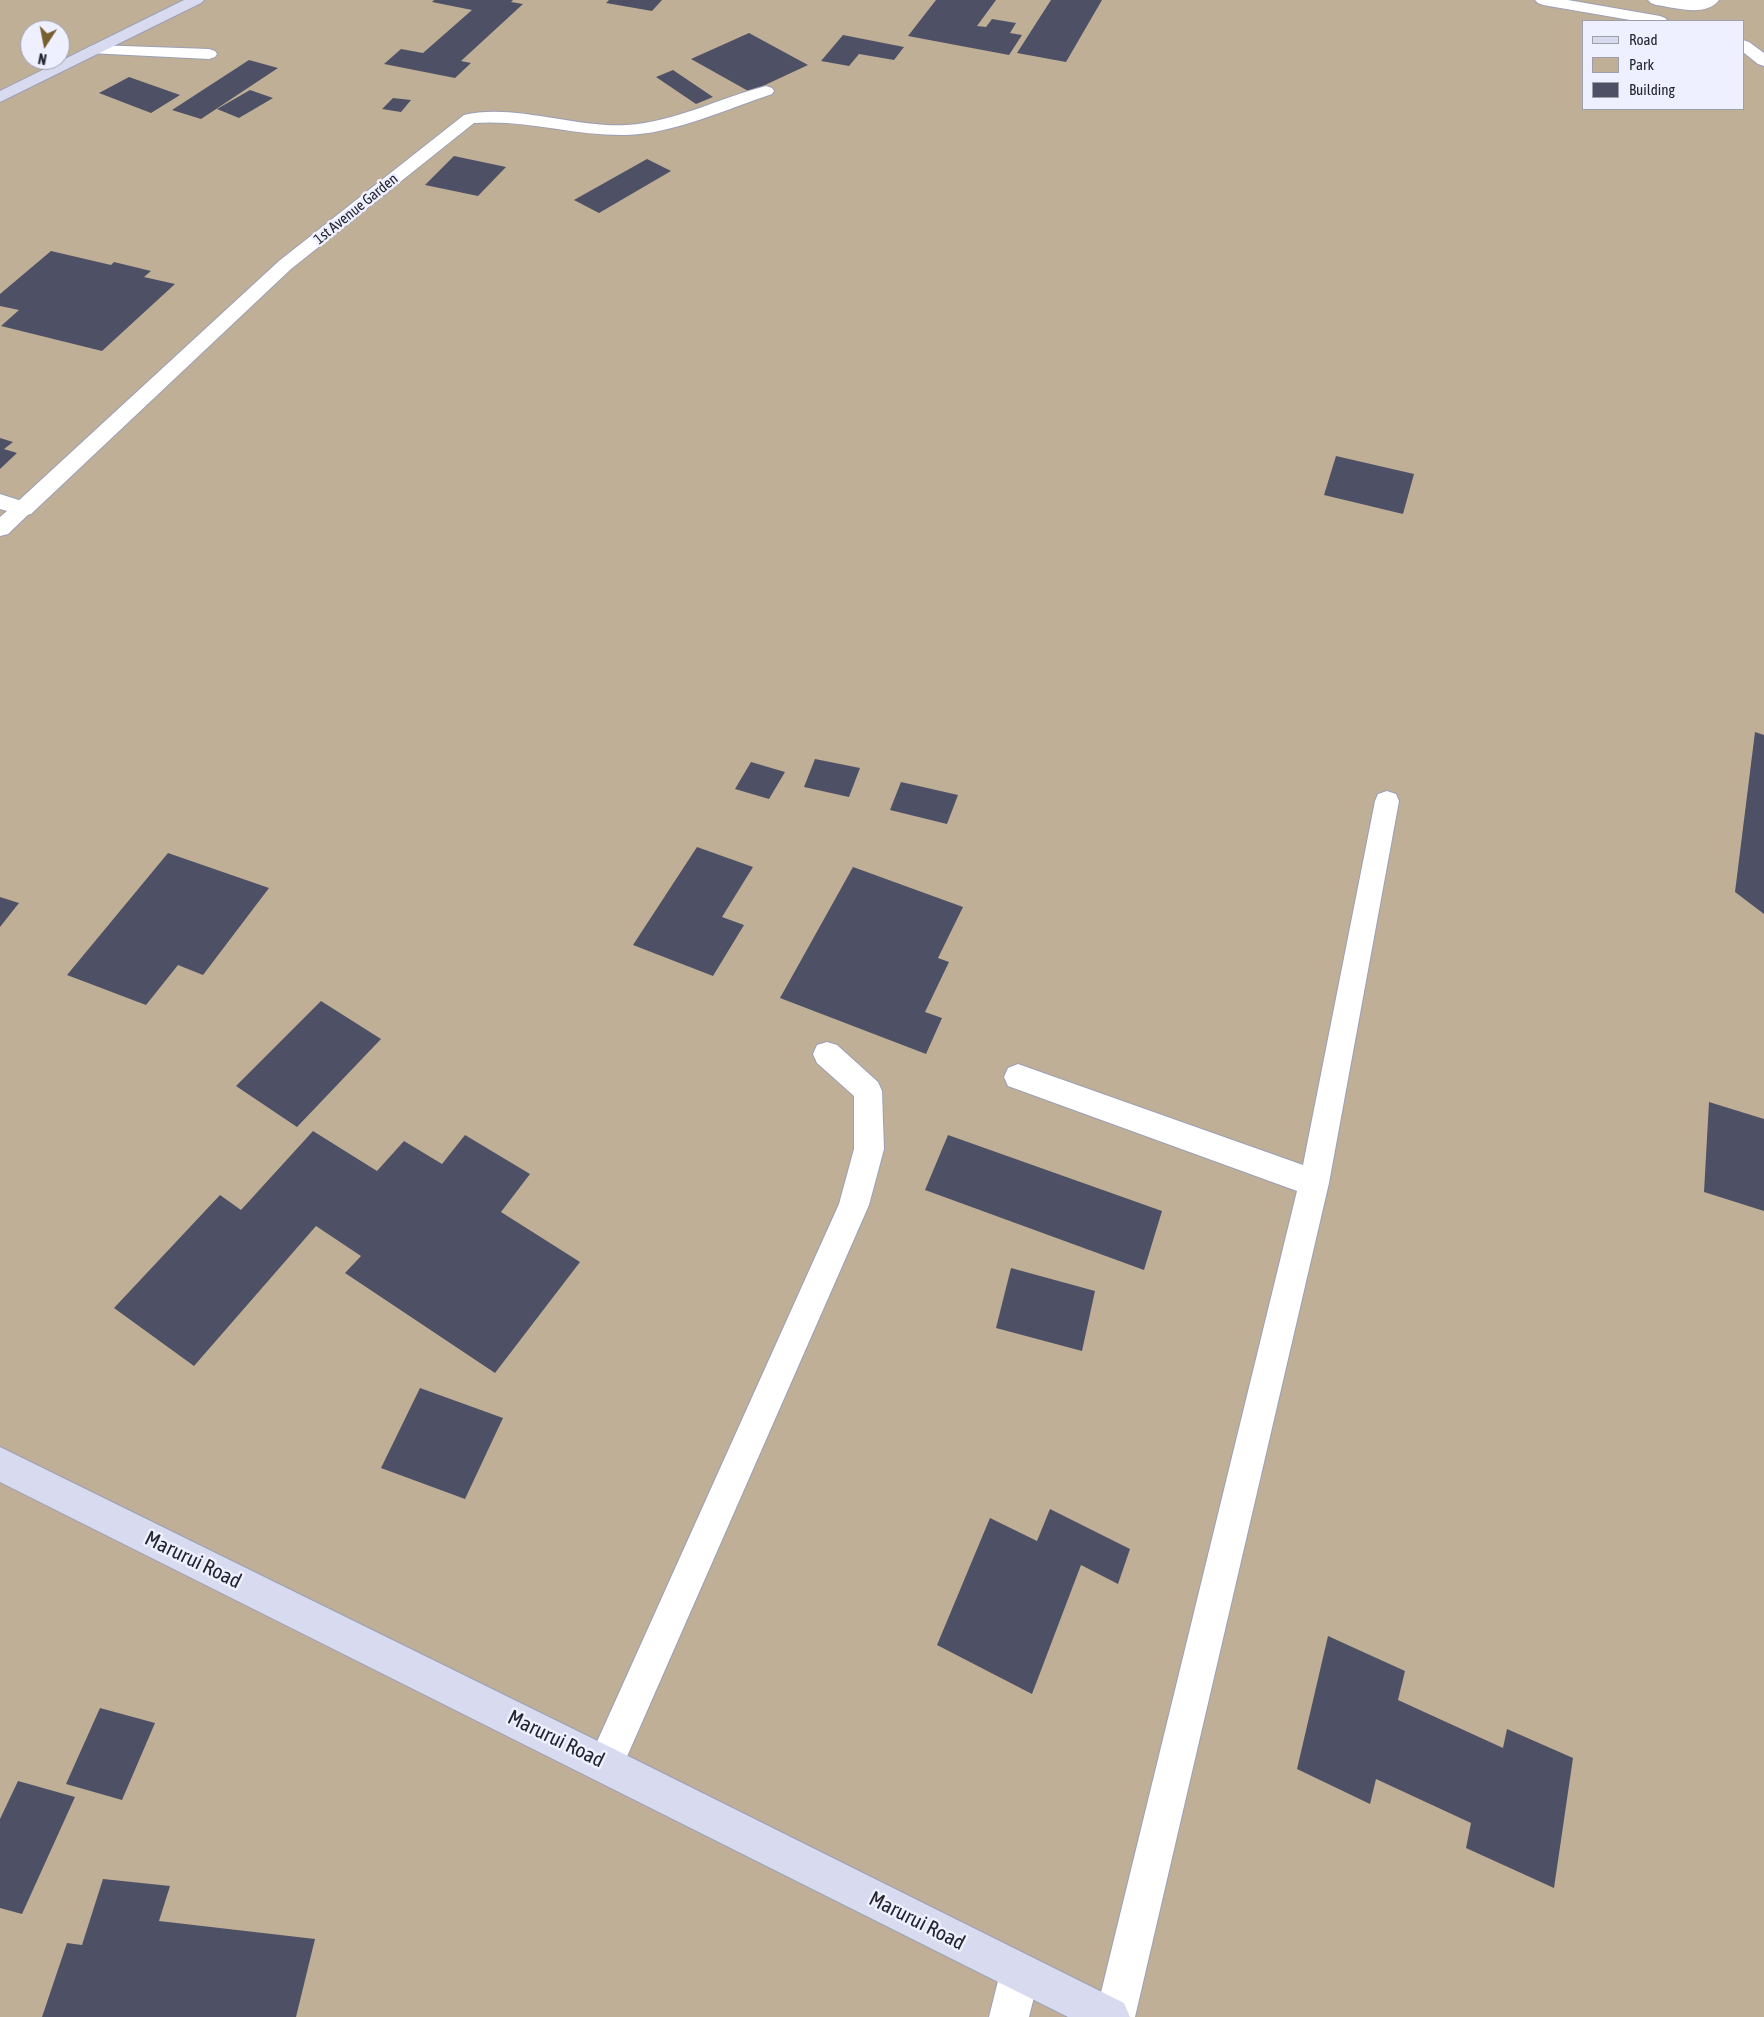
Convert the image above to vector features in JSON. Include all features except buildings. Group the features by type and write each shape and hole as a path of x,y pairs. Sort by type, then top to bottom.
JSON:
{"street":[{"path":"0,97 196,0"},
{"path":"1543,0 1654,20"},
{"path":"1656,0 1698,6 1711,0"},
{"path":"1744,45 1764,61"},
{"path":"95,50 209,54"},
{"name":"1st Avenue Garden","path":"0,529 285,265 470,118 497,116 570,126 625,130 657,127 766,91"},
{"path":"0,501 23,509"},
{"path":"1115,2017 1314,1183 1387,801"},
{"path":"605,1764 854,1204 869,1149 868,1091 827,1054"},
{"path":"1018,1077 1314,1183"},
{"name":"Marurui Road","path":"0,1464 1110,2017"},
{"path":"1009,2017 1020,1973"}],"green space":[{"path":"0,0 1764,0 1764,2017 0,2017"}]}
